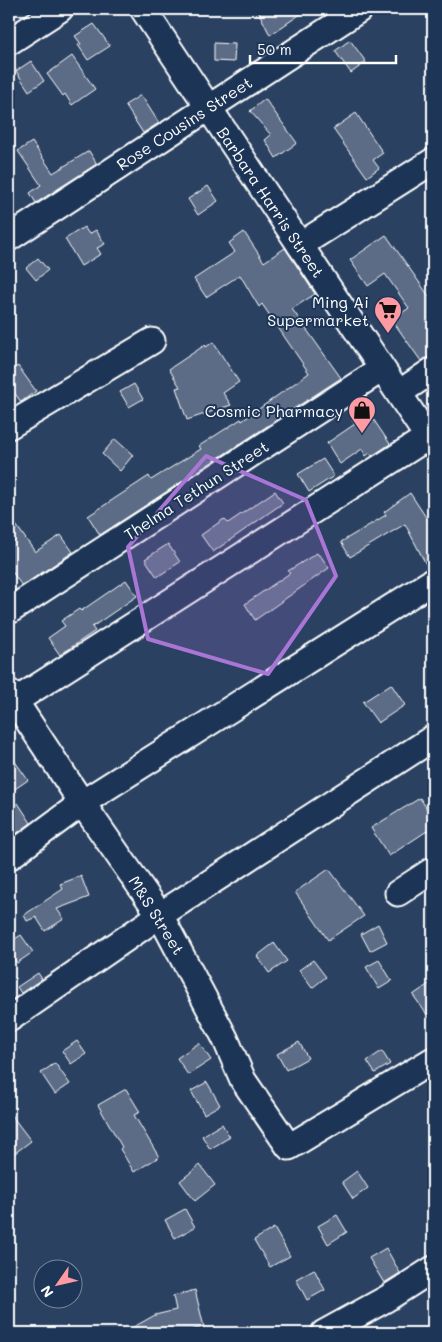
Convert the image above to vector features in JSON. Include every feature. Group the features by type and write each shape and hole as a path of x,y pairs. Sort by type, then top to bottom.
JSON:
{"street":[{"path":"9,42 60,9"},
{"name":"Barbara Harris Street","path":"143,9 431,441"},
{"name":"Rose Cousins Street","path":"9,238 360,9"},
{"path":"300,246 433,161"},
{"path":"9,426 152,341"},
{"name":"Thelma Tethun Street","path":"9,611 382,369"},
{"path":"399,393 433,370"},
{"path":"12,696 431,441"},
{"path":"9,857 82,803 433,581"},
{"name":"M&S Street","path":"12,696 82,803 160,915 225,1038 243,1080 289,1147 433,1060"},
{"path":"9,1020 160,915 433,738"},
{"path":"398,893 433,870"},
{"path":"324,1333 433,1269"}],"highlighted area":[{"path":"206,456 306,500 336,576 268,674 148,639 128,547"}],"building":[{"path":"257,9 308,9 270,35"},
{"path":"94,24 110,46 88,60 78,45 81,44 75,36"},
{"path":"350,40 366,62 351,73 335,51"},
{"path":"214,43 235,44 234,62 214,61"},
{"path":"72,56 95,89 72,105 47,74"},
{"path":"31,61 44,81 29,91 16,71"},
{"path":"141,95 159,123 143,133 125,105"},
{"path":"265,99 297,143 276,158 265,140 271,135 250,111"},
{"path":"356,113 383,153 373,160 379,168 367,177 333,129"},
{"path":"32,142 53,173 89,151 97,164 36,203 30,193 41,185 18,151"},
{"path":"208,186 218,201 198,215 188,199"},
{"path":"84,227 89,234 96,230 105,244 97,248 101,254 81,266 65,239"},
{"path":"244,232 264,262 285,248 315,294 292,309 341,378 100,535 88,516 149,476 151,480 201,449 199,446 241,419 242,421 309,373 262,304 259,307 240,275 206,297 194,279 235,252 229,243"},
{"path":"386,235 433,302 433,356 421,361 392,320 409,308 385,274 368,286 350,260"},
{"path":"38,258 48,270 36,280 26,268"},
{"path":"213,342 239,382 223,393 231,405 187,420 176,388 180,387 169,369 205,345 206,347"},
{"path":"18,366 36,391 21,402 9,385 9,372"},
{"path":"134,384 143,399 129,407 120,392"},
{"name":"Cosmic Pharmacy","path":"367,410 390,444 372,456 370,453 366,456 362,449 340,464 327,443 355,424 352,420"},
{"path":"115,439 133,455 120,471 102,454"},
{"path":"323,459 334,476 309,492 298,474"},
{"path":"275,491 283,503 213,552 201,535 224,519 228,523"},
{"path":"410,493 433,528 433,567 428,568 405,524 350,557 341,542 386,515 384,512"},
{"path":"9,515 35,552 61,535 73,552 22,586 9,567"},
{"path":"168,544 180,562 157,577 145,559"},
{"path":"317,553 329,568 255,620 245,604 290,573 288,571"},
{"path":"126,580 137,596 92,627 95,631 60,655 48,638 65,626 61,621 79,609 81,611"},
{"path":"391,684 405,705 378,723 363,702"},
{"path":"9,753 28,780 9,793"},
{"path":"420,798 433,818 433,827 389,856 371,828"},
{"path":"18,803 31,823 9,839 9,809"},
{"path":"329,869 364,916 328,940 295,892"},
{"path":"81,876 89,897 57,909 64,919 45,931 36,917 27,921 24,915 63,889 60,884"},
{"path":"378,924 387,942 370,951 361,934"},
{"path":"21,935 33,952 17,963 9,952 9,943"},
{"path":"274,943 287,961 269,973 257,956"},
{"path":"313,960 326,977 312,988 299,970"},
{"path":"379,960 392,981 379,989 366,967"},
{"path":"38,973 42,979 21,993 17,987"},
{"path":"433,981 433,1023 413,995"},
{"path":"77,1041 86,1054 71,1064 62,1051"},
{"path":"299,1042 308,1058 286,1070 277,1054"},
{"path":"199,1043 211,1060 188,1075 177,1058"},
{"path":"382,1051 390,1064 375,1073 367,1061"},
{"path":"55,1063 70,1084 55,1094 41,1073"},
{"path":"207,1082 220,1105 204,1114 191,1091"},
{"path":"126,1089 140,1112 134,1115 159,1157 134,1172 98,1105"},
{"path":"9,1112 31,1141 15,1153 9,1144"},
{"path":"222,1124 230,1137 210,1149 202,1136"},
{"path":"200,1165 215,1185 195,1201 180,1181"},
{"path":"357,1171 368,1188 353,1199 342,1182"},
{"path":"185,1209 195,1227 175,1238 165,1220"},
{"path":"337,1215 347,1232 328,1244 318,1226"},
{"path":"274,1228 290,1256 270,1267 254,1240"},
{"path":"386,1248 400,1273 384,1283 369,1258"},
{"path":"314,1269 325,1290 307,1300 296,1279"},
{"path":"195,1290 204,1327 179,1333 123,1333 155,1315 176,1310 173,1296"}],"place":[{"name":"Ming Ai Supermarket","path":"388,334"},
{"name":"Cosmic Pharmacy","path":"362,434"}]}
